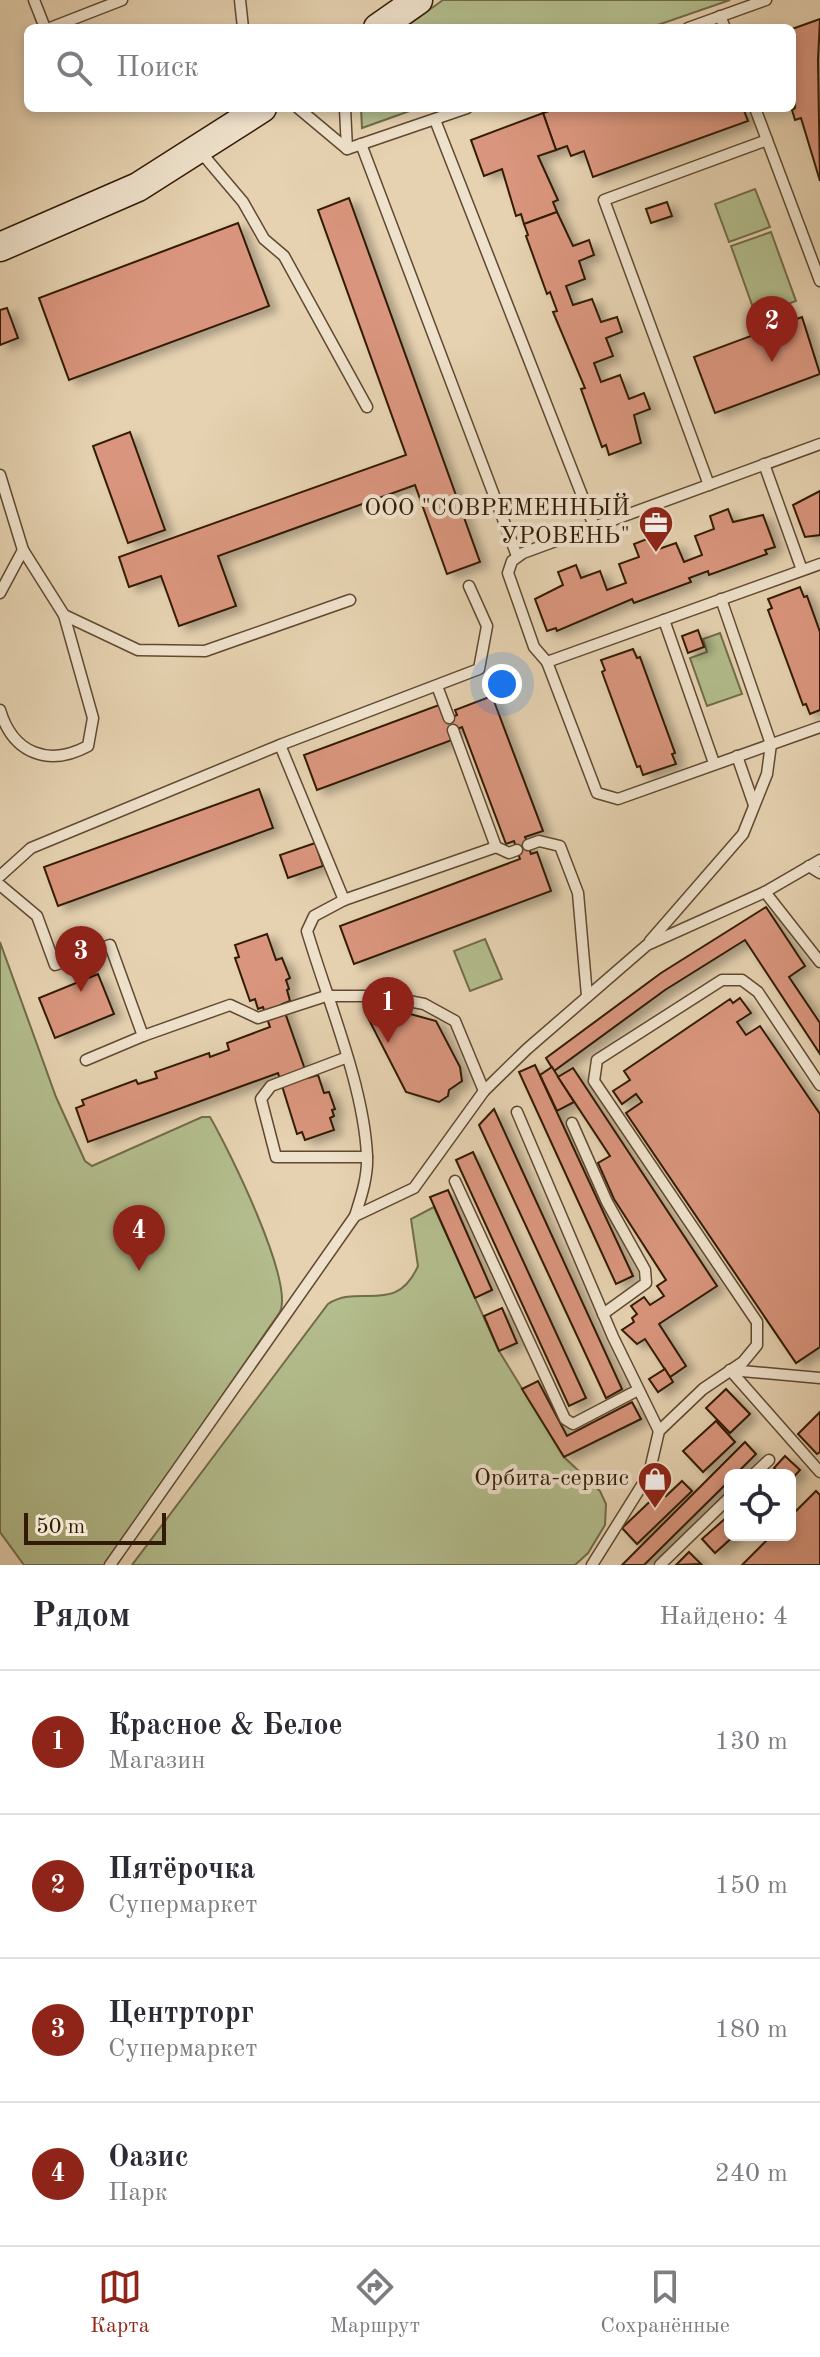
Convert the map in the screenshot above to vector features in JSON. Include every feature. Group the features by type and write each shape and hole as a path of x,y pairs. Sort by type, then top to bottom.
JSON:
{"street":[{"path":"384,24 418,0"},
{"path":"0,247 138,187 256,112"}],"lane":[{"path":"34,0 46,24"},
{"path":"59,24 122,0"},
{"path":"240,0 243,24"},
{"path":"699,24 766,0"},
{"path":"720,16 723,24"},
{"path":"303,112 347,149"},
{"path":"345,112 347,149"},
{"path":"347,149 456,112"},
{"path":"756,112 820,281"},
{"path":"435,120 594,526"},
{"path":"709,485 604,200 767,140"},
{"path":"361,144 517,556"},
{"path":"198,149 243,202 264,239 284,256 367,407"},
{"path":"820,444 517,556 509,566 509,580 534,647 547,662 597,793 618,799 820,727"},
{"path":"764,464 802,570"},
{"path":"0,475 23,550 64,615 93,718 88,746 67,757 31,754 5,728 0,710"},
{"path":"0,593 23,550"},
{"path":"547,662 820,564"},
{"path":"0,876 31,848 280,745 479,669 487,626 469,586"},
{"path":"355,1216 414,1188 484,1091 647,945 743,834 767,774 771,744 721,599"},
{"path":"64,615 138,650 205,651 350,600"},
{"path":"664,620 714,763"},
{"path":"437,686 449,718"},
{"path":"453,730 496,847"},
{"path":"280,745 344,900"},
{"path":"737,756 754,805"},
{"path":"110,1565 355,1216 363,1192 367,1157 358,1102 307,931 314,916 344,900 496,847 509,853 539,841 560,846 578,893 587,996"},
{"path":"647,945 765,892 820,860"},
{"path":"809,866 820,873"},
{"path":"0,885 37,916 55,965 110,945 143,1036"},
{"path":"765,892 820,962"},
{"path":"592,1565 649,1474 659,1431 703,1389 757,1345 757,1322 594,1081 597,1060 722,980 742,980 758,992 820,1085"},
{"path":"86,1060 230,1005 258,1018 326,996 383,996 424,1004 455,1021 484,1091"},
{"path":"345,1058 271,1086 261,1099 276,1157 367,1157"},
{"path":"517,1112 603,1314 659,1431"},
{"path":"572,1123 607,1202 645,1270 646,1283 603,1314"},
{"path":"455,1181 565,1419 573,1424 638,1390"},
{"path":"730,1370 820,1378"},
{"path":"730,1370 820,1472"},
{"path":"759,1469 769,1460"},
{"path":"660,1565 724,1503"}],"green space":[{"path":"443,0 730,0 661,24 410,24"},
{"path":"361,112 407,112 362,128"},
{"path":"755,189 770,227 729,242 715,204"},
{"path":"771,232 796,301 756,316 731,246"},
{"path":"720,633 742,694 707,706 690,658 707,652 703,639"},
{"path":"485,939 502,979 470,991 454,951"},
{"path":"0,942 56,1097 85,1161 92,1166 202,1117 210,1117 257,1215 278,1273 282,1296 280,1312 105,1565 24,1565 0,1532"},
{"path":"434,1207 499,1351 564,1457 600,1491 606,1504 605,1525 588,1553 575,1565 132,1565 328,1304 352,1296 388,1294 409,1281 418,1266 411,1219"}],"building":[{"path":"820,19 820,181 801,118 795,120 793,112 796,112 796,28"},
{"path":"745,112 748,121 593,177 584,151 571,156 567,146 556,150 543,113"},
{"path":"543,113 556,150 538,156 558,200 553,202 557,212 524,224 521,214 516,216 502,169 484,176 471,140"},
{"path":"349,198 480,562 447,574 415,485 218,556 236,606 179,626 161,576 129,587 119,557 406,455 318,210"},
{"path":"667,202 672,216 651,223 646,209"},
{"path":"557,212 573,246 589,240 594,255 579,261 585,279 566,286 573,305 592,299 601,322 617,317 622,332 606,338 613,356 594,363 601,382 620,375 629,399 644,393 650,409 634,415 641,443 609,455 606,445 602,447 581,389 585,388 526,236 524,224"},
{"path":"238,223 269,306 69,380 39,298"},
{"path":"7,308 18,338 0,345 0,310"},
{"path":"802,317 820,374 715,413 694,357"},
{"path":"130,432 165,530 128,543 93,446"},
{"path":"820,491 820,535 805,537 793,505"},
{"path":"728,509 733,522 763,515 775,547 765,550 767,554 709,575 708,571 689,578 691,582 634,603 632,599 557,631 556,628 547,631 535,599 563,585 558,572 576,565 581,578 600,571 607,590 626,583 619,564 639,557 634,544 652,537 656,550 676,543 684,562 702,555 695,536 714,529 710,516"},
{"path":"800,587 804,597 807,596 820,632 820,710 810,714 806,704 803,705 768,610 772,608 768,599"},
{"path":"698,630 704,647 688,653 682,636"},
{"path":"633,649 637,658 640,657 675,753 672,754 676,764 643,775 640,766 637,767 602,672 605,670 601,660"},
{"path":"492,696 543,831 525,837 531,854 537,852 551,891 354,964 340,926 520,859 514,841 506,844 462,727 449,732 452,740 317,790 304,755 439,705 445,720 457,715 455,710"},
{"path":"259,789 273,828 58,906 44,867"},
{"path":"315,843 323,866 288,878 280,855"},
{"path":"766,907 805,966 789,977 820,1023 820,1054 745,940 665,990 554,1071 546,1058 661,973"},
{"path":"267,934 276,960 282,958 290,978 286,980 290,1001 282,1004 308,1078 318,1075 324,1093 329,1092 335,1109 332,1110 334,1116 330,1118 334,1130 305,1140 302,1132 297,1134 278,1073 88,1142 76,1108 84,1105 82,1100 136,1080 138,1084 157,1078 155,1072 209,1053 210,1057 229,1050 227,1043 270,1027 263,1007 258,1009 255,999 250,1001 235,958 239,957 235,945"},
{"path":"98,974 114,1014 55,1038 39,998"},
{"path":"740,998 751,1013 737,1022 746,1035 760,1026 820,1114 820,1347 796,1363 626,1113 642,1102 636,1094 622,1104 613,1091 630,1080 624,1071 730,999 733,1003"},
{"path":"381,1006 436,1021 460,1067 462,1081 449,1090 448,1096 439,1102 406,1092 366,1014"},
{"path":"535,1065 633,1276 616,1284 519,1072"},
{"path":"552,1067 574,1102 557,1111 540,1075"},
{"path":"573,1068 717,1286 659,1324 686,1366 670,1377 645,1339 637,1344 622,1330 634,1322 632,1318 637,1314 631,1306 644,1297 650,1305 664,1296 657,1286 666,1280 614,1199 598,1163 610,1156 558,1077"},
{"path":"494,1109 622,1389 606,1398 479,1125"},
{"path":"473,1152 586,1398 569,1406 456,1160"},
{"path":"448,1190 492,1290 475,1298 430,1197"},
{"path":"502,1308 517,1343 499,1351 484,1316"},
{"path":"665,1369 673,1382 658,1392 649,1379"},
{"path":"538,1381 567,1436 632,1402 641,1419 564,1457 522,1389"},
{"path":"726,1389 750,1414 730,1433 706,1408"},
{"path":"820,1412 820,1452 817,1454 798,1434"},
{"path":"716,1421 735,1442 703,1472 683,1451"},
{"path":"745,1442 756,1454 741,1469 724,1469 724,1486 644,1565 622,1565"},
{"path":"785,1456 800,1470 796,1474 796,1469 774,1468"},
{"path":"682,1481 692,1491 637,1544 622,1528 661,1491 666,1496"},
{"path":"816,1491 820,1495 820,1565 742,1565 766,1541 796,1541 796,1511"},
{"path":"724,1520 724,1541 728,1541 715,1553 702,1539"},
{"path":"689,1552 701,1564 676,1565"}],"place":[{"name":"Пятёрочка","path":"772,362"},
{"name":"ООО \"СОВРЕМЕННЫЙ УРОВЕНЬ\"","path":"656,554"},
{"name":"Центрторг","path":"81,992"},
{"name":"Красное & Белое","path":"388,1043"},
{"name":"Оазис","path":"139,1271"},
{"name":"Орбита-сервис","path":"655,1510"}]}
